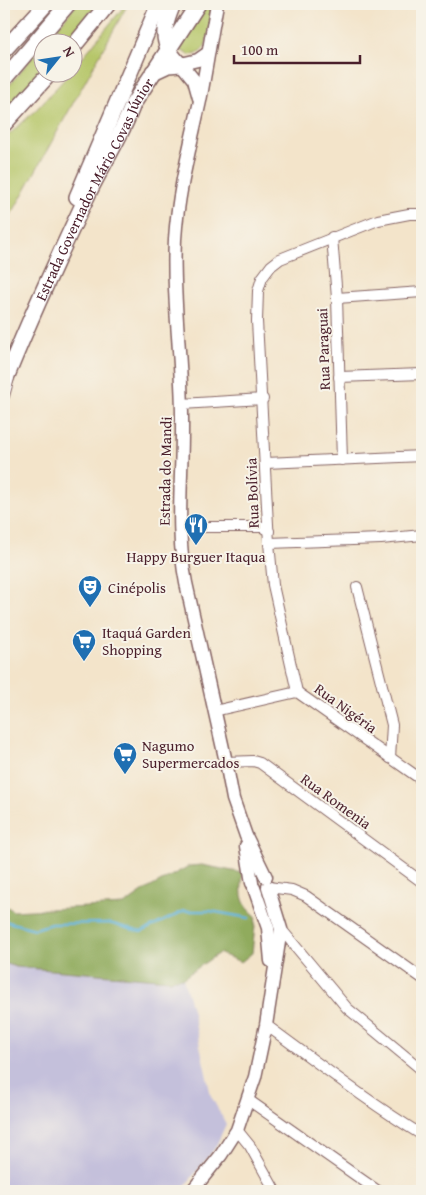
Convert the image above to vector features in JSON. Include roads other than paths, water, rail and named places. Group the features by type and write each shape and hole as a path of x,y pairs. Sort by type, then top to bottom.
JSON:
{"highway":[{"path":"4,50 46,4"},
{"path":"4,79 68,4"},
{"path":"82,36 108,4"},
{"name":"Estrada Governador Mário Covas Júnior","path":"4,357 78,194 159,4"},
{"path":"168,48 164,38 164,29 173,4"},
{"name":"Estrada Governador Mário Covas Júnior","path":"4,383 47,280 93,185 128,119 133,104 198,4"},
{"path":"153,72 168,65 181,64"},
{"path":"4,124 42,82"}],"main road":[{"name":"Estrada do Mandi","path":"192,1191 221,1155 236,1130 248,1099 255,1077 266,1025 281,930 267,882 246,836 233,799 182,565 182,404 175,298 176,237 181,188 200,101 217,4"},
{"path":"168,48 194,80 200,101"},
{"path":"181,64 198,60 208,53"},
{"name":"Estrada do Mandi","path":"246,836 253,885 270,936 273,988"},
{"path":"253,885 256,876 261,875 267,882"}],"street":[{"path":"332,237 385,218 422,214"},
{"name":"Rua Bolívia","path":"297,692 273,585 257,321 258,291 262,278 271,266 280,259 332,237"},
{"name":"Rua Paraguai","path":"332,237 337,298 342,460"},
{"path":"337,298 422,292"},
{"path":"4,396 18,348"},
{"path":"339,377 422,374"},
{"path":"182,404 262,399"},
{"path":"266,463 422,456"},
{"path":"181,526 262,527 269,531"},
{"path":"269,543 381,539 422,535"},
{"path":"357,588 392,725 390,758"},
{"name":"Rua Nigéria","path":"214,712 297,692 390,758 421,777"},
{"name":"Rua Romenia","path":"226,762 253,761 260,763 422,882"},
{"path":"267,882 306,896 422,978"},
{"path":"281,930 347,1008 422,1070"},
{"path":"266,1025 361,1095 422,1135"},
{"path":"248,1099 378,1191"},
{"path":"236,1130 250,1146 275,1191"}],"waterway":[{"path":"4,921 35,929 51,924 109,923 141,932 184,911 210,911 249,918"}],"place":[{"name":"Happy Burguer Itaqua","path":"196,546"},
{"name":"Cinépolis","path":"90,608"},
{"name":"Itaquá Garden Shopping","path":"84,662"},
{"name":"Nagumo Supermercados","path":"125,775"}]}
